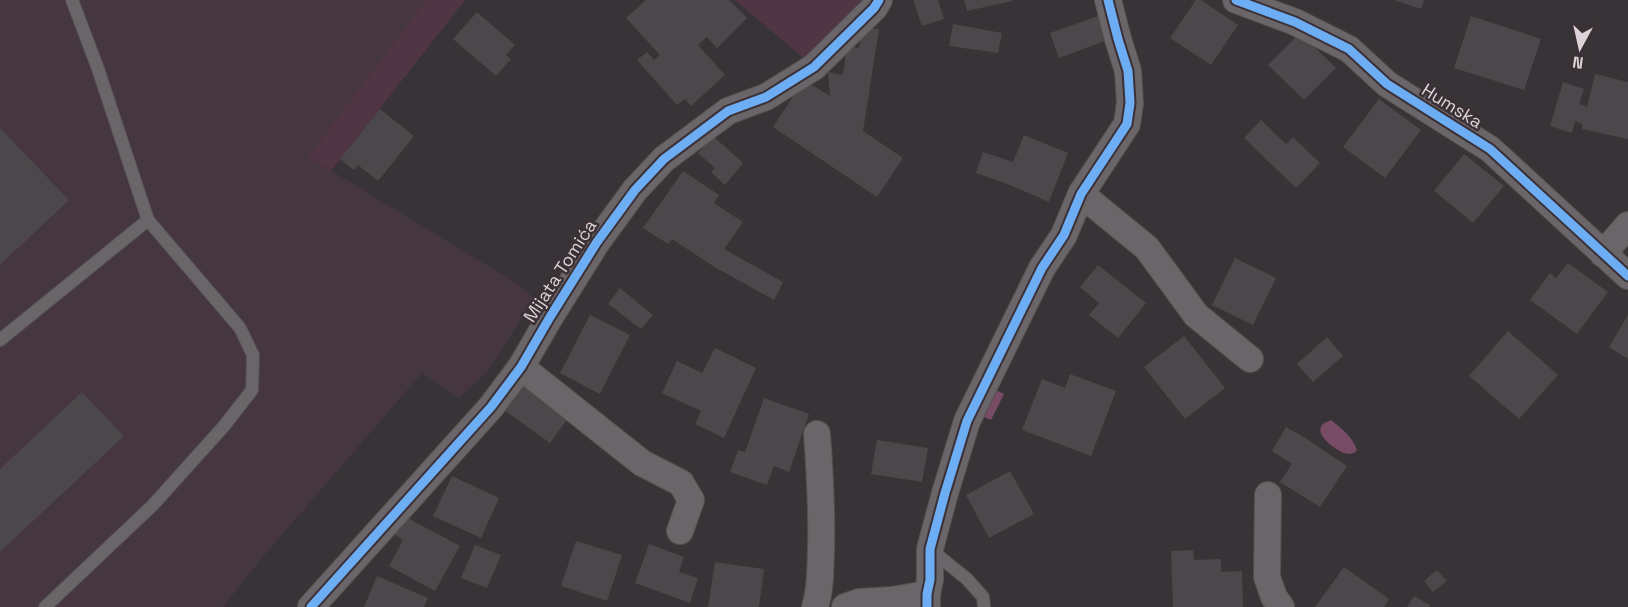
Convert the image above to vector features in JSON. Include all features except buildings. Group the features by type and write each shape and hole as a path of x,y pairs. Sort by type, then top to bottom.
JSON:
{"street":[{"name":"Mijata Tomića","path":"311,607 490,407 520,367 597,242 635,190 664,159 728,111 766,97 814,67 874,8 879,0"},
{"path":"845,607 859,602 927,601 930,549 967,421 1038,277 1064,235 1081,194 1127,124 1130,103 1128,71 1108,0"},
{"name":"Humska","path":"1236,0 1295,21 1349,49 1387,84 1490,149 1628,276"},
{"path":"1081,194 1147,248 1196,315 1250,359"},
{"path":"1603,254 1628,225"},
{"path":"520,367 642,463 681,483 691,500 680,531"},
{"path":"815,607 820,590 821,540 818,434"},
{"path":"1268,495 1267,577 1274,597 1281,607"}],"lane":[{"path":"45,607 152,506 224,426 252,390 253,355 240,328 148,220 97,66 72,0"},
{"path":"0,340 148,220"},
{"path":"930,549 973,585 983,597 984,607"}],"shaded area":[{"path":"0,0 426,0 309,157 516,283 534,298 488,371 459,398 422,373 261,559 223,607 0,607"},
{"path":"426,0 465,0 331,171 308,157"},
{"path":"735,0 879,0 815,68"},
{"path":"988,386 1004,394 991,420 975,413"},
{"path":"1331,420 1352,441 1357,450 1354,453 1347,454 1340,451 1323,437 1320,429 1322,425"}],"cycle path":[{"path":"311,607 491,407 521,367 597,242 635,190 664,159 728,111 766,97 814,67 874,8 879,0"},
{"path":"927,607 930,549 967,421 1042,268 1064,235 1081,194 1127,124 1130,103 1128,71 1108,0"},
{"path":"1236,0 1295,22 1349,49 1387,84 1490,149 1628,276"}]}
